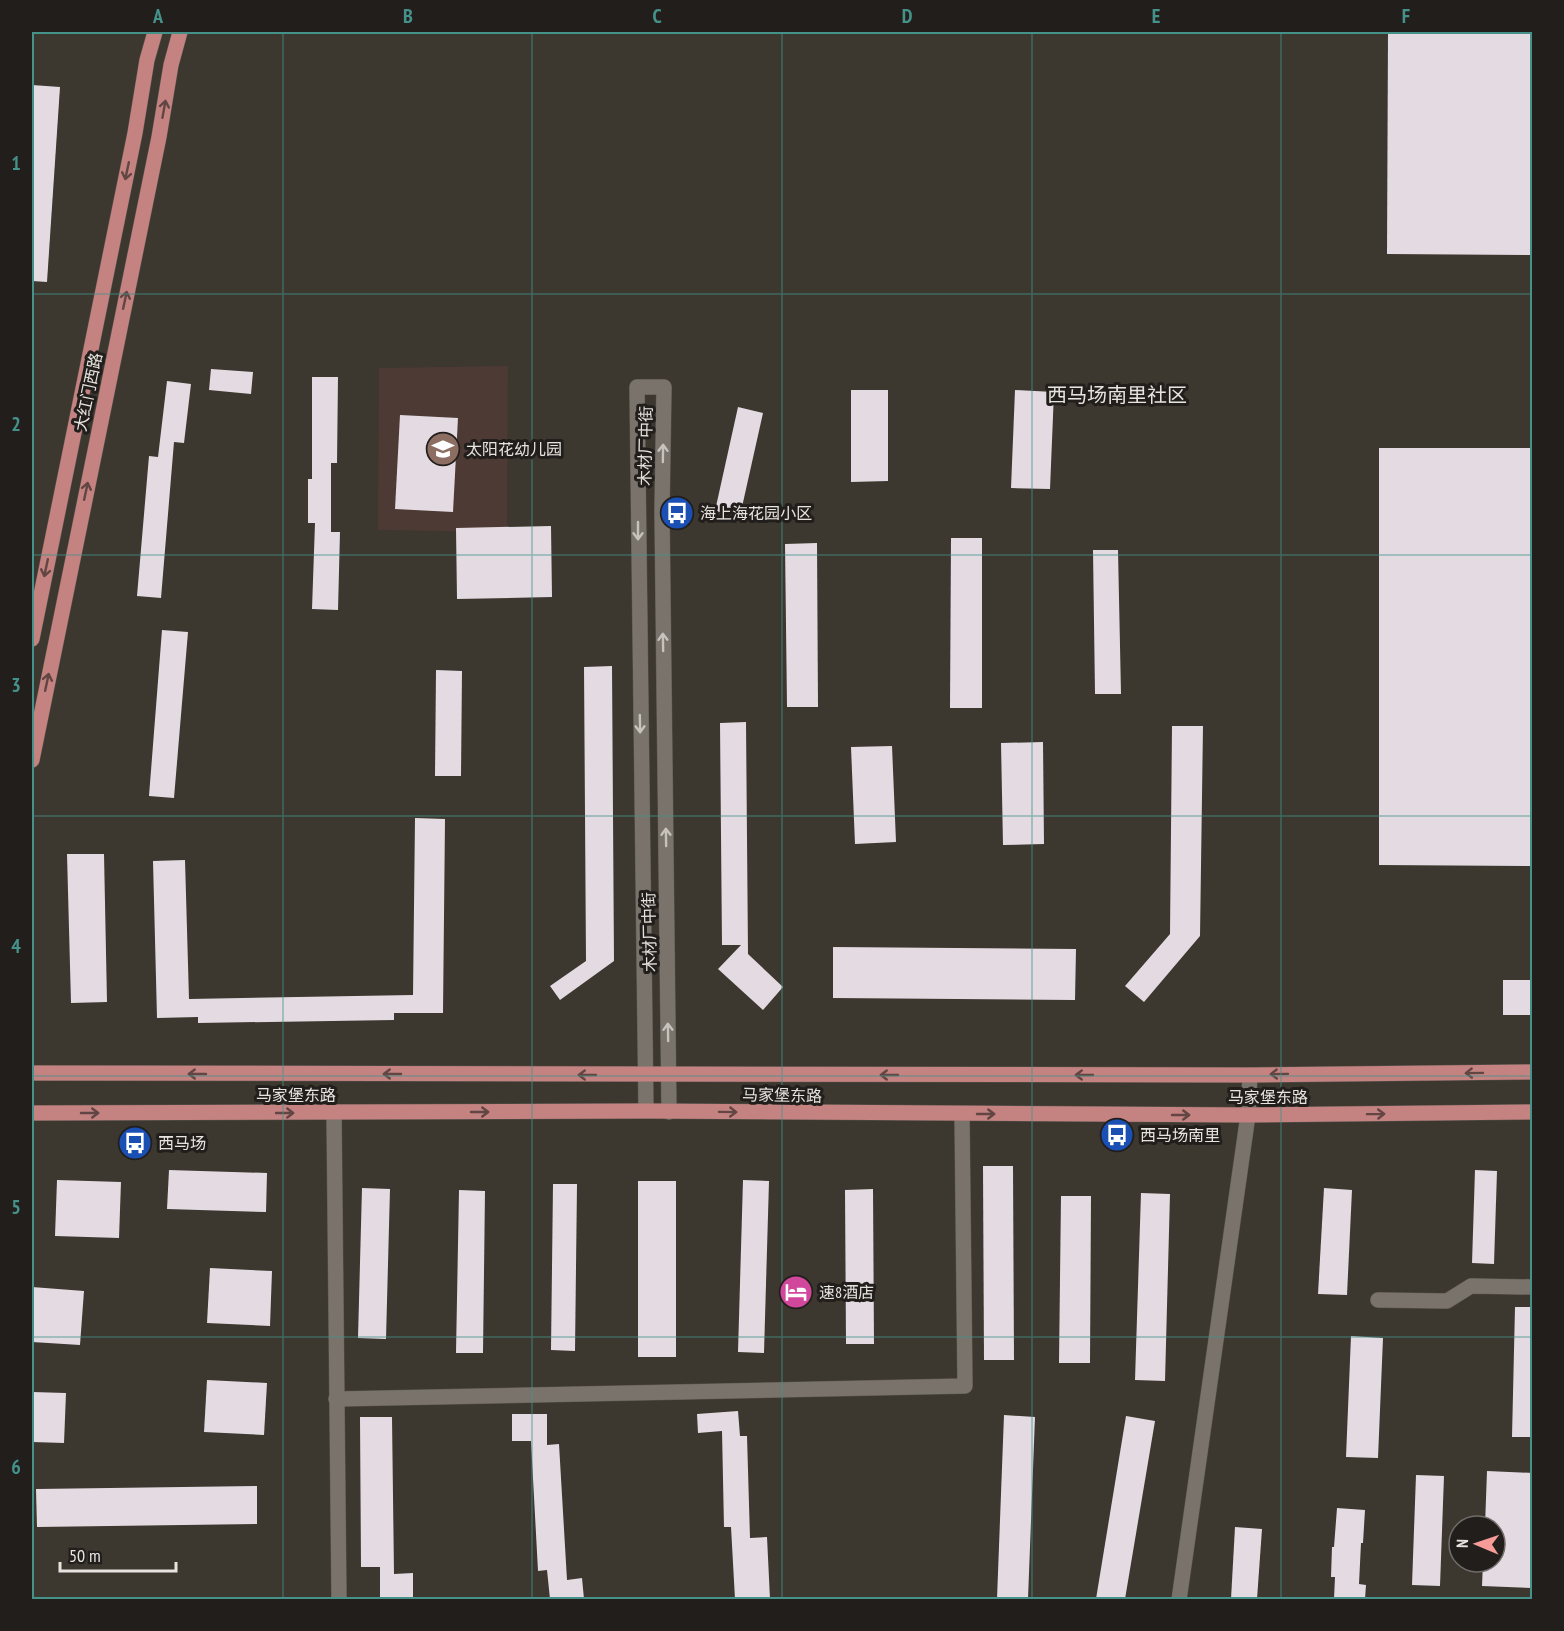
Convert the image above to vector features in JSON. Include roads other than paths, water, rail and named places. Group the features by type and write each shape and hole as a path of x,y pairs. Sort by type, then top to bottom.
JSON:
{"main road":[{"name":"大红门西路","path":"32,639 135,133 147,60 155,32"},
{"name":"大红门西路","path":"32,760 159,137 171,65 180,32"},
{"name":"马家堡东路","path":"32,1073 669,1075 1533,1072"},
{"name":"马家堡东路","path":"32,1113 669,1112 1248,1115 1533,1112"}],"street":[{"name":"木材厂中街","path":"646,1075 637,387 664,387 662,511 669,1112"},
{"path":"1179,1599 1248,1115 1251,1074"},
{"path":"646,1075 646,1112"},
{"path":"334,1113 339,1599"},
{"path":"336,1400 965,1386 962,1114"},
{"path":"1378,1300 1447,1301 1471,1286 1533,1287"}],"place":[{"name":"太阳花幼儿园","path":"443,449"},
{"name":"海上海花园小区","path":"677,513"},
{"name":"西马场南里","path":"1117,1135"},
{"name":"西马场","path":"135,1143"},
{"name":"速8酒店","path":"796,1292"}],"district":[{"name":"西马场南里社区","path":"1117,395"}]}
